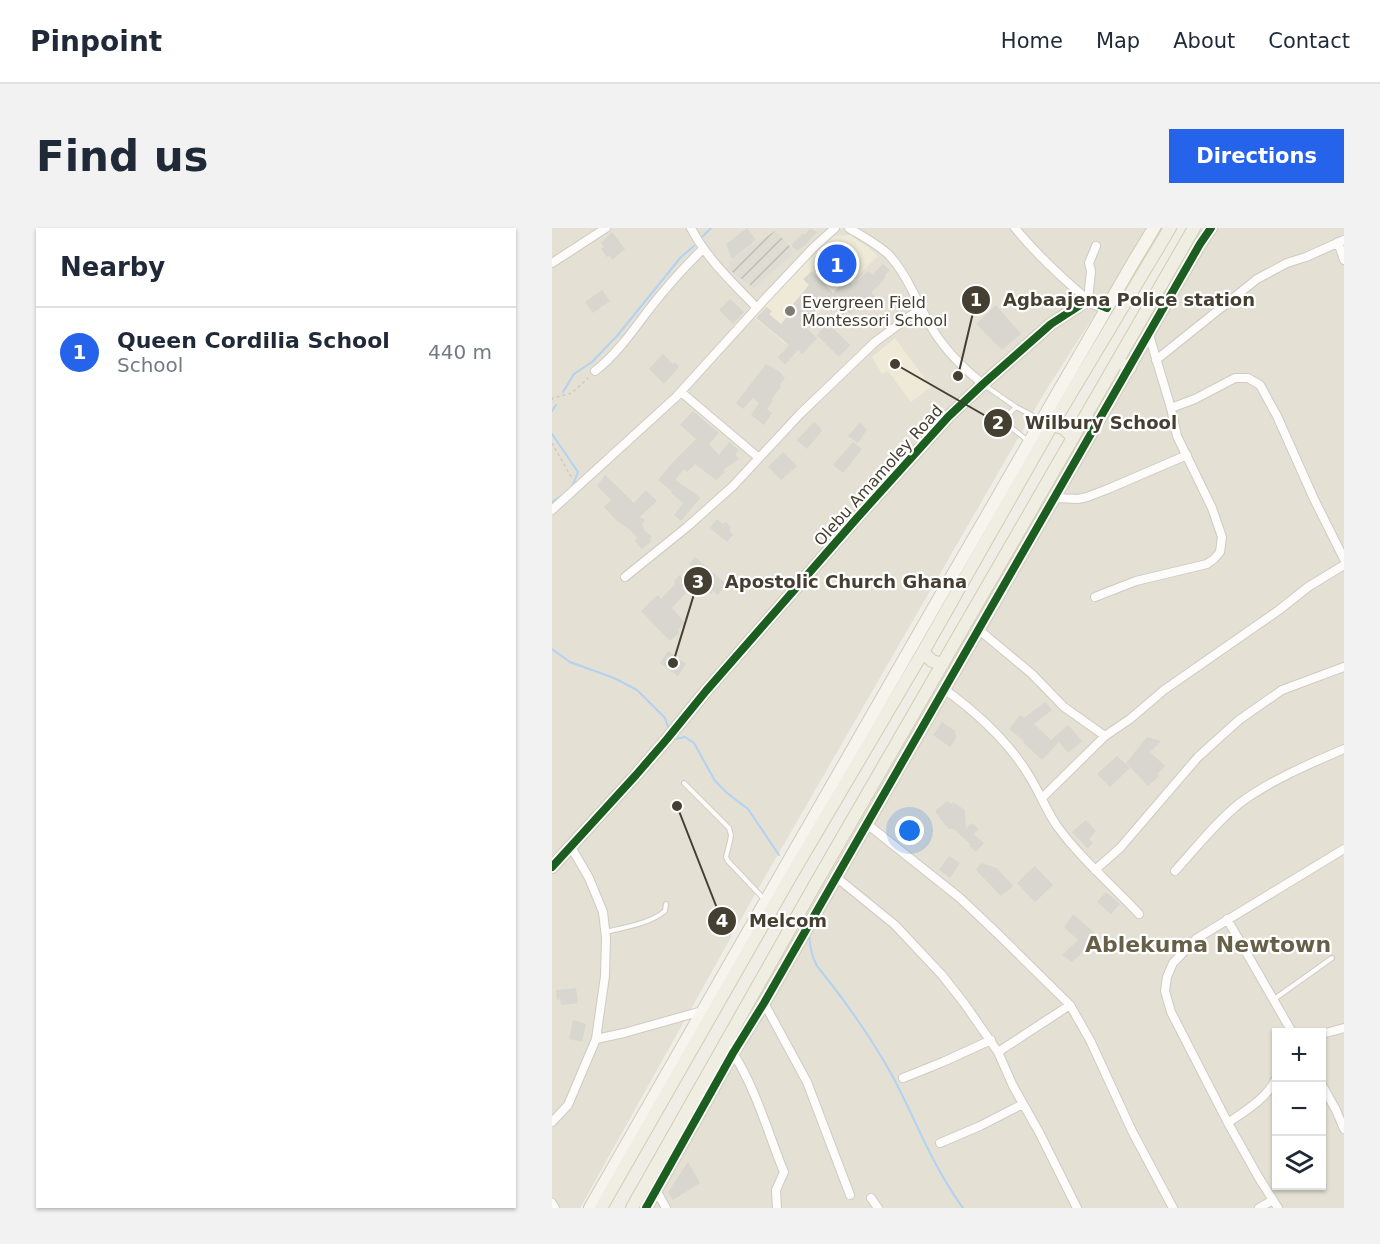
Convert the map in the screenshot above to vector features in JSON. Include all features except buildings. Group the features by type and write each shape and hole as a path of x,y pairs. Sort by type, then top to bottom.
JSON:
{"main road":[{"path":"601,1208 792,874 923,652 1047,423 1170,228"},
{"path":"632,1208 1194,228"},
{"path":"1117,361 1130,368"},
{"path":"1047,423 1063,428 1073,437"},
{"path":"923,652 932,661 943,664"}],"street":[{"path":"552,263 606,228"},
{"path":"691,228 703,249 756,309"},
{"path":"552,510 681,392 813,248 836,228"},
{"path":"849,228 887,254 907,282 945,348 965,370 983,384"},
{"path":"1015,228 1032,250 1064,280 1088,300 1107,308"},
{"path":"590,1208 1029,442 1047,423 1107,308 1154,228"},
{"path":"646,1208 733,1053 1211,228"},
{"path":"1156,360 1257,279 1287,263 1341,241 1344,260"},
{"path":"1088,300 1091,271 1089,263 1096,246"},
{"path":"595,371 623,343 689,262 703,249"},
{"name":"Olebu Amamoley Road","path":"552,867 670,736 706,691 856,518 948,417 1051,324 1088,300"},
{"path":"625,577 733,486 867,349 921,308"},
{"path":"1095,597 1136,581 1207,564 1214,560 1220,552 1222,537 1212,508 1177,436 1149,335"},
{"path":"1171,408 1195,399 1235,378 1248,378 1260,385 1277,416 1344,559"},
{"path":"681,392 759,458"},
{"path":"1054,498 1078,500 1187,455"},
{"path":"1042,798 1105,736 1130,719 1164,690 1279,610 1308,587 1344,565"},
{"path":"978,629 1032,674 1064,707 1105,736"},
{"path":"1095,870 1131,836 1198,757 1239,720 1282,690 1344,667"},
{"path":"944,689 961,701 1011,751 1028,774 1059,828 1095,870 1139,914"},
{"path":"1175,871 1240,804 1275,781 1344,749"},
{"path":"867,824 960,898 1070,1005 1090,1040 1132,1131 1173,1208"},
{"path":"552,1122 568,1106 596,1039 605,975 603,912 589,878 570,847"},
{"path":"1258,1208 1275,1204 1228,1123 1171,1012 1165,991 1167,977 1173,963 1196,939 1342,850"},
{"path":"836,877 895,925 942,975 991,1040 1077,1208"},
{"path":"1227,919 1290,1028"},
{"path":"764,1003 807,1082 850,1196"},
{"path":"998,1052 1070,1005"},
{"path":"596,1039 702,1011"},
{"path":"1326,1033 1344,1028"},
{"path":"903,1078 991,1040"},
{"path":"733,1053 753,1094 784,1172 776,1190 777,1208"},
{"path":"1228,1123 1255,1104 1267,1093 1274,1082"},
{"path":"1326,1092 1344,1129"},
{"path":"940,1143 1023,1104"},
{"path":"656,1190 666,1208"},
{"path":"871,1198 878,1208"},
{"path":"552,1203 555,1208"}],"lane":[{"path":"983,384 1016,407 1047,423"},
{"path":"1016,407 1006,417 1008,425 1029,442"},
{"path":"684,783 729,828 731,835 726,857 728,861 766,900"},
{"path":"1342,850 1344,860"},
{"path":"605,932 655,918 665,911 666,904"},
{"path":"1273,1000 1332,958"}],"path":[{"path":"552,400 572,393 595,371"},
{"path":"552,443 570,475"}],"shaded area":[{"path":"552,228 1162,228 1123,271 1046,390 754,896 580,1208 552,1208"},
{"path":"1216,228 1344,228 1344,1208 652,1208 939,707"},
{"path":"775,231 795,252 754,288 728,269 730,262"},
{"path":"850,235 878,256 786,344 753,317 795,273 802,279 795,272 832,236"},
{"path":"895,338 931,387 911,402 888,371 882,374 872,357"}],"waterway":[{"path":"702,237 711,228"},
{"path":"563,392 574,374 592,362 617,336 681,257 694,246"},
{"path":"552,411 556,405"},
{"path":"552,434 578,472 572,487"},
{"path":"552,502 563,495"},
{"path":"552,649 570,662 614,678 637,690 665,718 669,730"},
{"path":"671,740 685,737 694,743 715,781 748,809 779,855"},
{"path":"809,933 810,946 817,966 877,1049 934,1161 963,1208"}],"cycle path":[{"path":"646,1208 733,1053 1211,228"},
{"path":"552,867 636,775 706,691 948,417 1051,324 1088,300 1107,308"}],"place":[{"name":"Queen Cordilia School","path":"837,264"},
{"name":"Evergreen Field Montessori School","path":"790,311"},
{"name":"Wilbury School","path":"895,364"},
{"name":"Agbaajena Police station","path":"958,376"},
{"name":"Apostolic Church Ghana","path":"673,663"},
{"name":"Melcom","path":"677,806"}],"district":[{"name":"Ablekuma Newtown","path":"1208,944"}]}
